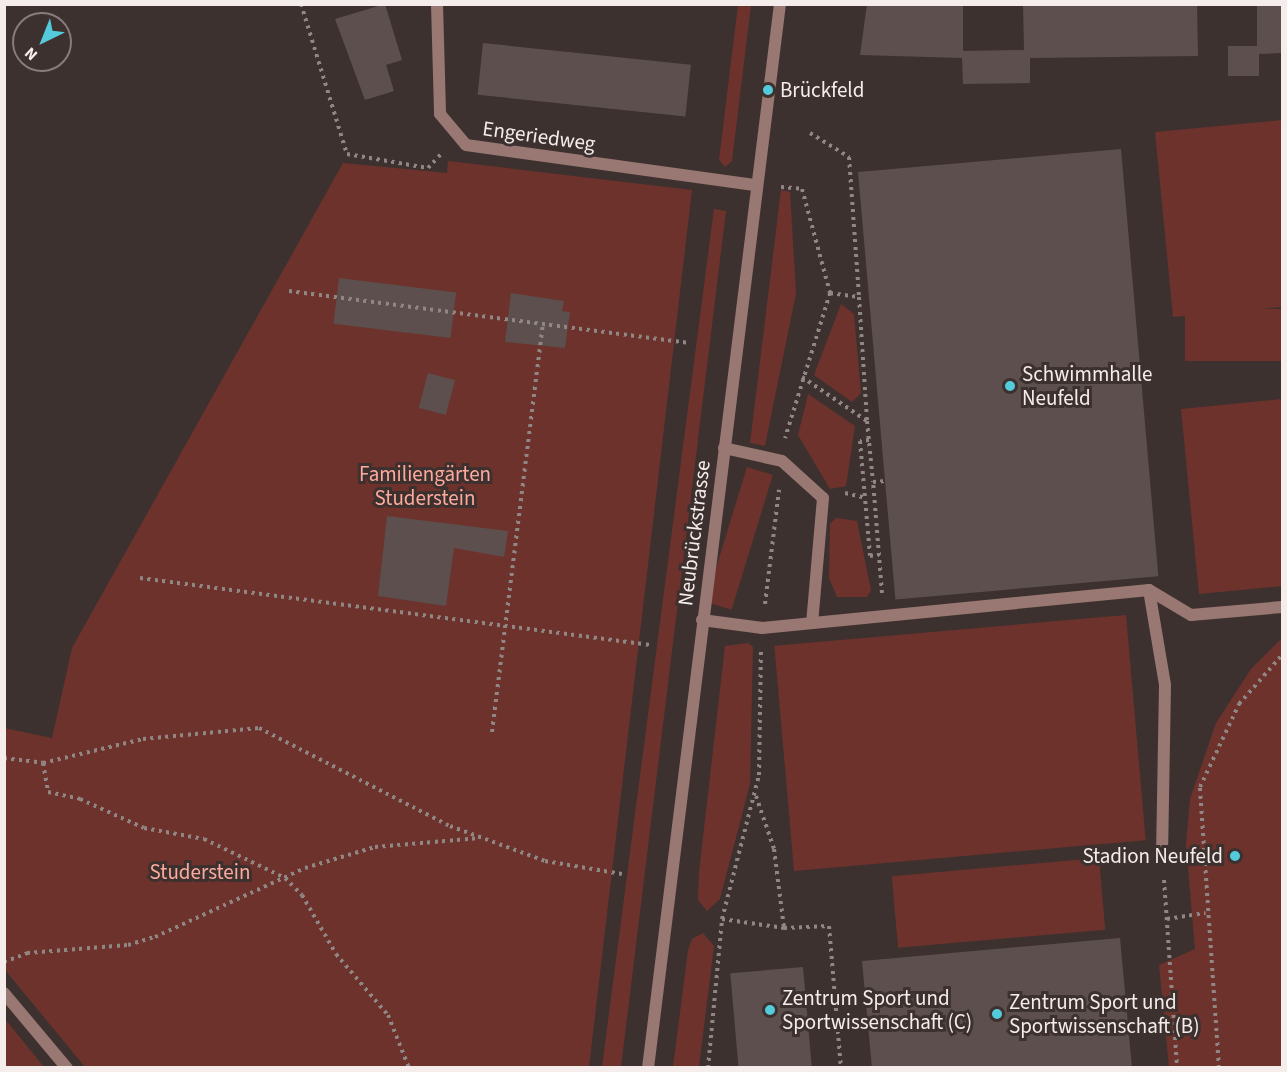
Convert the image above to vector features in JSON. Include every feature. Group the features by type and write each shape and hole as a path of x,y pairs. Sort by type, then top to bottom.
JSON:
{"street":[{"name":"Engeriedweg","path":"437,4 440,114 466,145 756,185"},
{"name":"Neubrückstrasse","path":"648,1068 780,4"},
{"path":"724,448 782,461 823,498 812,623"},
{"path":"702,620 762,628 1149,591 1191,615 1282,607"},
{"path":"1149,591 1165,685 1162,858"},
{"path":"4,993 67,1068"}],"path":[{"path":"301,4 349,156 428,168 448,147"},
{"path":"810,133 849,157 867,421 884,616"},
{"path":"708,1068 722,920 756,796 762,628 782,461 802,377 830,293 802,189 756,185"},
{"path":"289,291 688,344"},
{"path":"830,293 859,297"},
{"path":"492,732 543,324"},
{"path":"802,377 867,421"},
{"path":"869,440 860,441 870,556 879,555"},
{"path":"873,482 886,481"},
{"path":"140,578 506,624 651,645"},
{"path":"1219,1068 1206,913 1200,787 1239,704 1282,655"},
{"path":"4,758 43,763 143,739 259,728 483,838 545,861 622,874"},
{"path":"43,763 48,792 80,799 144,828 204,840 252,857 285,878 302,895 336,954 388,1015 409,1068"},
{"path":"756,796 774,849 784,928"},
{"path":"4,962 27,953 146,939 285,878 375,847 483,838"},
{"path":"1162,858 1177,1068"},
{"path":"1167,919 1206,913"},
{"path":"722,920 784,928 829,926 841,1068"}],"green space":[{"path":"738,5 751,5 732,161 725,167 719,160"},
{"path":"1282,120 1282,307 1173,317 1155,132"},
{"path":"448,161 692,190 589,1067 85,1067 5,970 4,728 52,738 72,648 343,163 447,173"},
{"path":"781,190 790,192 796,293 765,446 750,443"},
{"path":"714,209 726,211 621,1067 602,1067"},
{"path":"841,304 854,314 861,393 852,402 814,375"},
{"path":"1185,309 1282,309 1282,361 1185,361"},
{"path":"808,394 855,426 846,486 830,489 798,435"},
{"path":"1282,399 1282,586 1199,594 1181,409"},
{"path":"747,467 773,475 732,610 706,602"},
{"path":"836,518 857,521 871,590 867,597 837,597 829,578 830,524"},
{"path":"1126,615 1146,840 794,871 774,646"},
{"name":"Stadion Neufeld","path":"1282,638 1282,1067 1169,1067 1159,965 1195,949 1186,844 1190,799 1216,723 1251,669"},
{"path":"748,643 753,647 750,784 720,899 707,911 698,900 699,872 725,646"},
{"path":"1099,858 1105,930 898,948 892,876"},
{"path":"703,933 714,946 699,1067 673,1067 688,950 692,939"},
{"path":"5,1019 44,1067 5,1067"}],"building":[{"path":"385,4 402,60 386,65 394,91 365,100 335,19"},
{"path":"867,4 963,4 963,51 1024,50 1023,4 1197,4 1198,56 1030,58 1030,83 963,84 962,58 860,55"},
{"path":"1257,4 1282,4 1282,53 1259,54 1259,76 1228,76 1228,46 1257,46"},
{"path":"483,43 691,65 685,117 478,95"},
{"name":"Schwimmhalle Neufeld","path":"1121,149 1158,576 895,599 858,172"},
{"path":"339,278 456,292 451,338 333,324"},
{"path":"511,293 564,301 562,311 570,312 565,348 505,342"},
{"path":"428,373 455,380 446,415 419,408"},
{"path":"387,516 508,531 504,557 454,548 446,606 378,596"},
{"name":"Zentrum Sport und Sportwissenschaft (B)","path":"1120,938 1132,1068 872,1068 862,961"},
{"name":"Zentrum Sport und Sportwissenschaft (C)","path":"803,967 812,1068 739,1068 730,973"}],"place":[{"name":"Brückfeld","path":"768,90"},
{"name":"Schwimmhalle Neufeld","path":"1010,386"},
{"name":"Stadion Neufeld","path":"1235,856"},
{"name":"Zentrum Sport und Sportwissenschaft (C)","path":"770,1010"},
{"name":"Zentrum Sport und Sportwissenschaft (B)","path":"997,1014"}],"park label":[{"name":"Familiengärten Studerstein","path":"425,486"},
{"name":"Studerstein","path":"200,872"}]}
